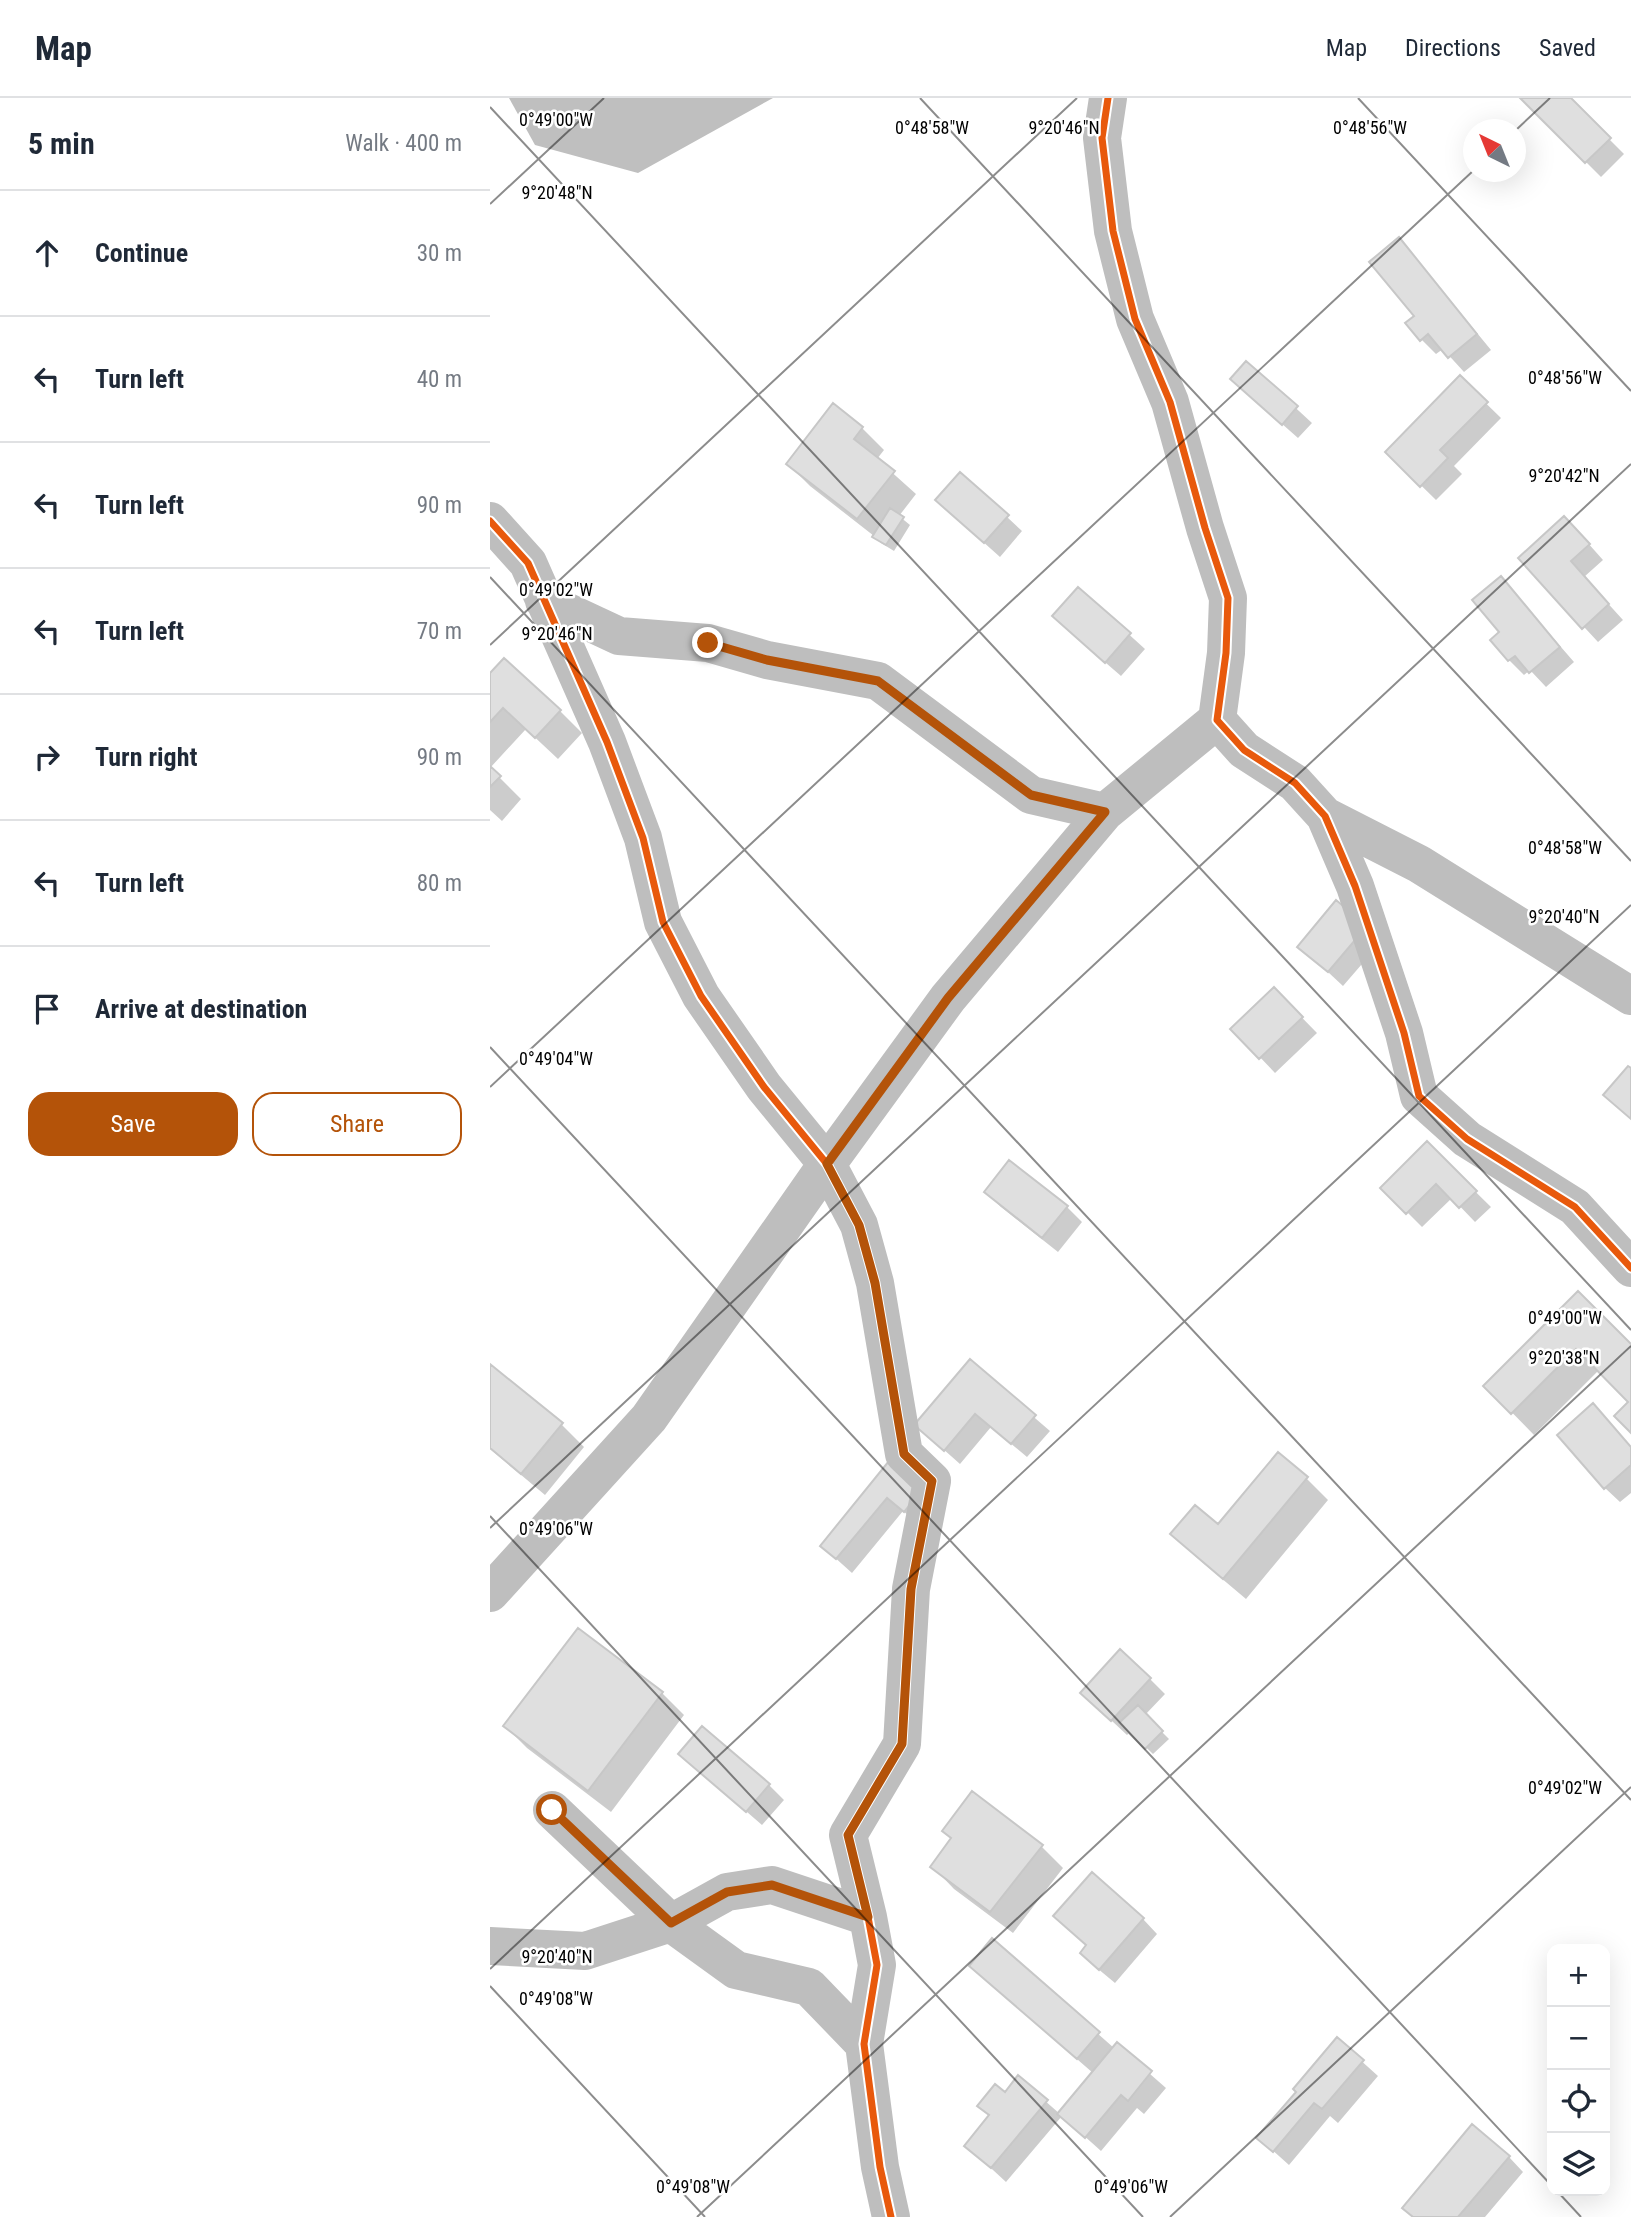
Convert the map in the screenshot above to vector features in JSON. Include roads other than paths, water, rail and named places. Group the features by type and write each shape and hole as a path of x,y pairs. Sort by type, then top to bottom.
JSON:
{"street":[{"path":"490,1593 649,1418 827,1164 948,998 1105,812 1217,720 1226,653 1228,598 1205,528 1170,402 1135,320 1113,231 1102,138 1108,98"},
{"path":"490,521 528,563 607,742 643,838 663,922 709,1007 764,1087 827,1164 859,1225 875,1283 904,1454 932,1481 911,1589 902,1744 848,1835 877,1965 864,2044 880,2167 891,2217"},
{"path":"544,601 619,636 708,643 767,660 878,681 1031,795 1105,812"},
{"path":"1217,720 1244,750 1295,783 1325,816 1363,910 1404,1033 1419,1096 1467,1139 1575,1208 1631,1268"},
{"path":"1325,816 1419,864 1631,996"},
{"path":"552,1810 671,1923 736,1970 809,1987 864,2044"},
{"path":"490,1946 585,1951 671,1923 727,1892 772,1885 868,1917"}]}
